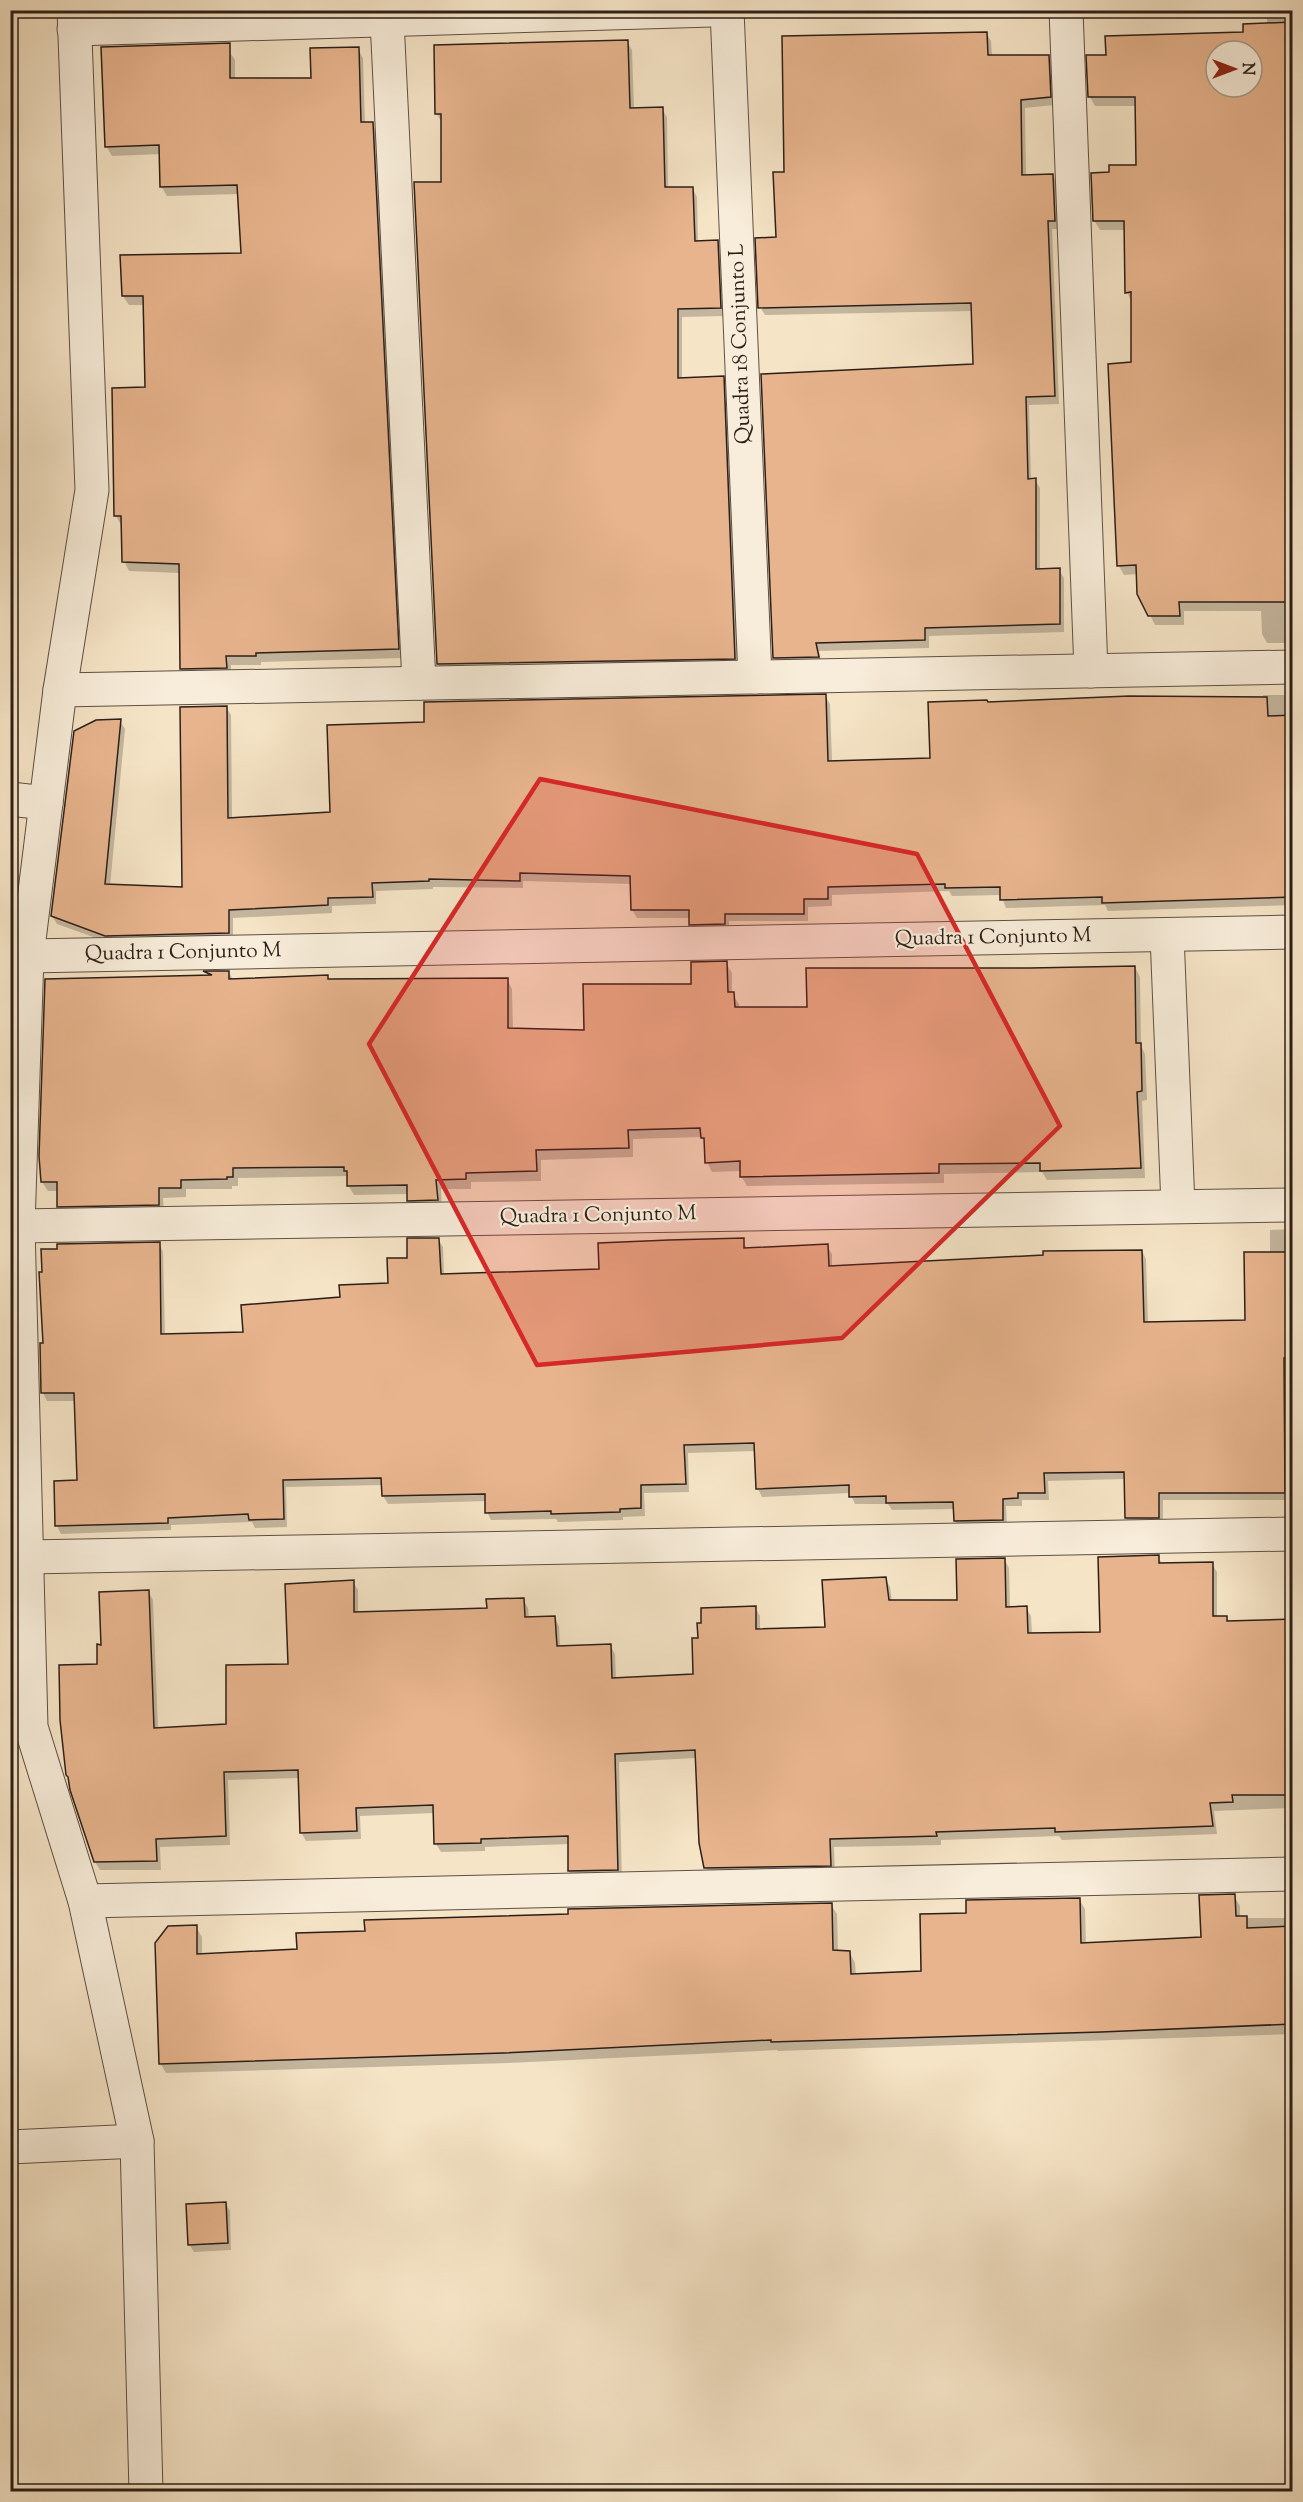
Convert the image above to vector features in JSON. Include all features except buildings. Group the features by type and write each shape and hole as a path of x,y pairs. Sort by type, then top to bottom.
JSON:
{"street":[{"path":"146,2492 137,2141 85,1901 31,1727 18,1226 27,956 60,690 92,490 74,20 387,20 546,13 712,10"},
{"name":"Quadra 18 Conjunto L","path":"727,10 756,676"},
{"path":"1066,10 1091,671"},
{"path":"387,20 419,683"},
{"path":"60,690 1293,667"},
{"path":"10,799 46,803"},
{"name":"Quadra 1 Conjunto M","path":"27,956 1293,932"},
{"path":"1167,935 1178,1206"},
{"name":"Quadra 1 Conjunto M","path":"18,1226 1293,1205"},
{"path":"27,1557 1293,1534"},
{"path":"85,1901 1293,1874"},
{"path":"10,2147 137,2141"}],"highlighted area":[{"path":"540,779 917,854 1060,1126 842,1338 537,1365 369,1044"}]}
